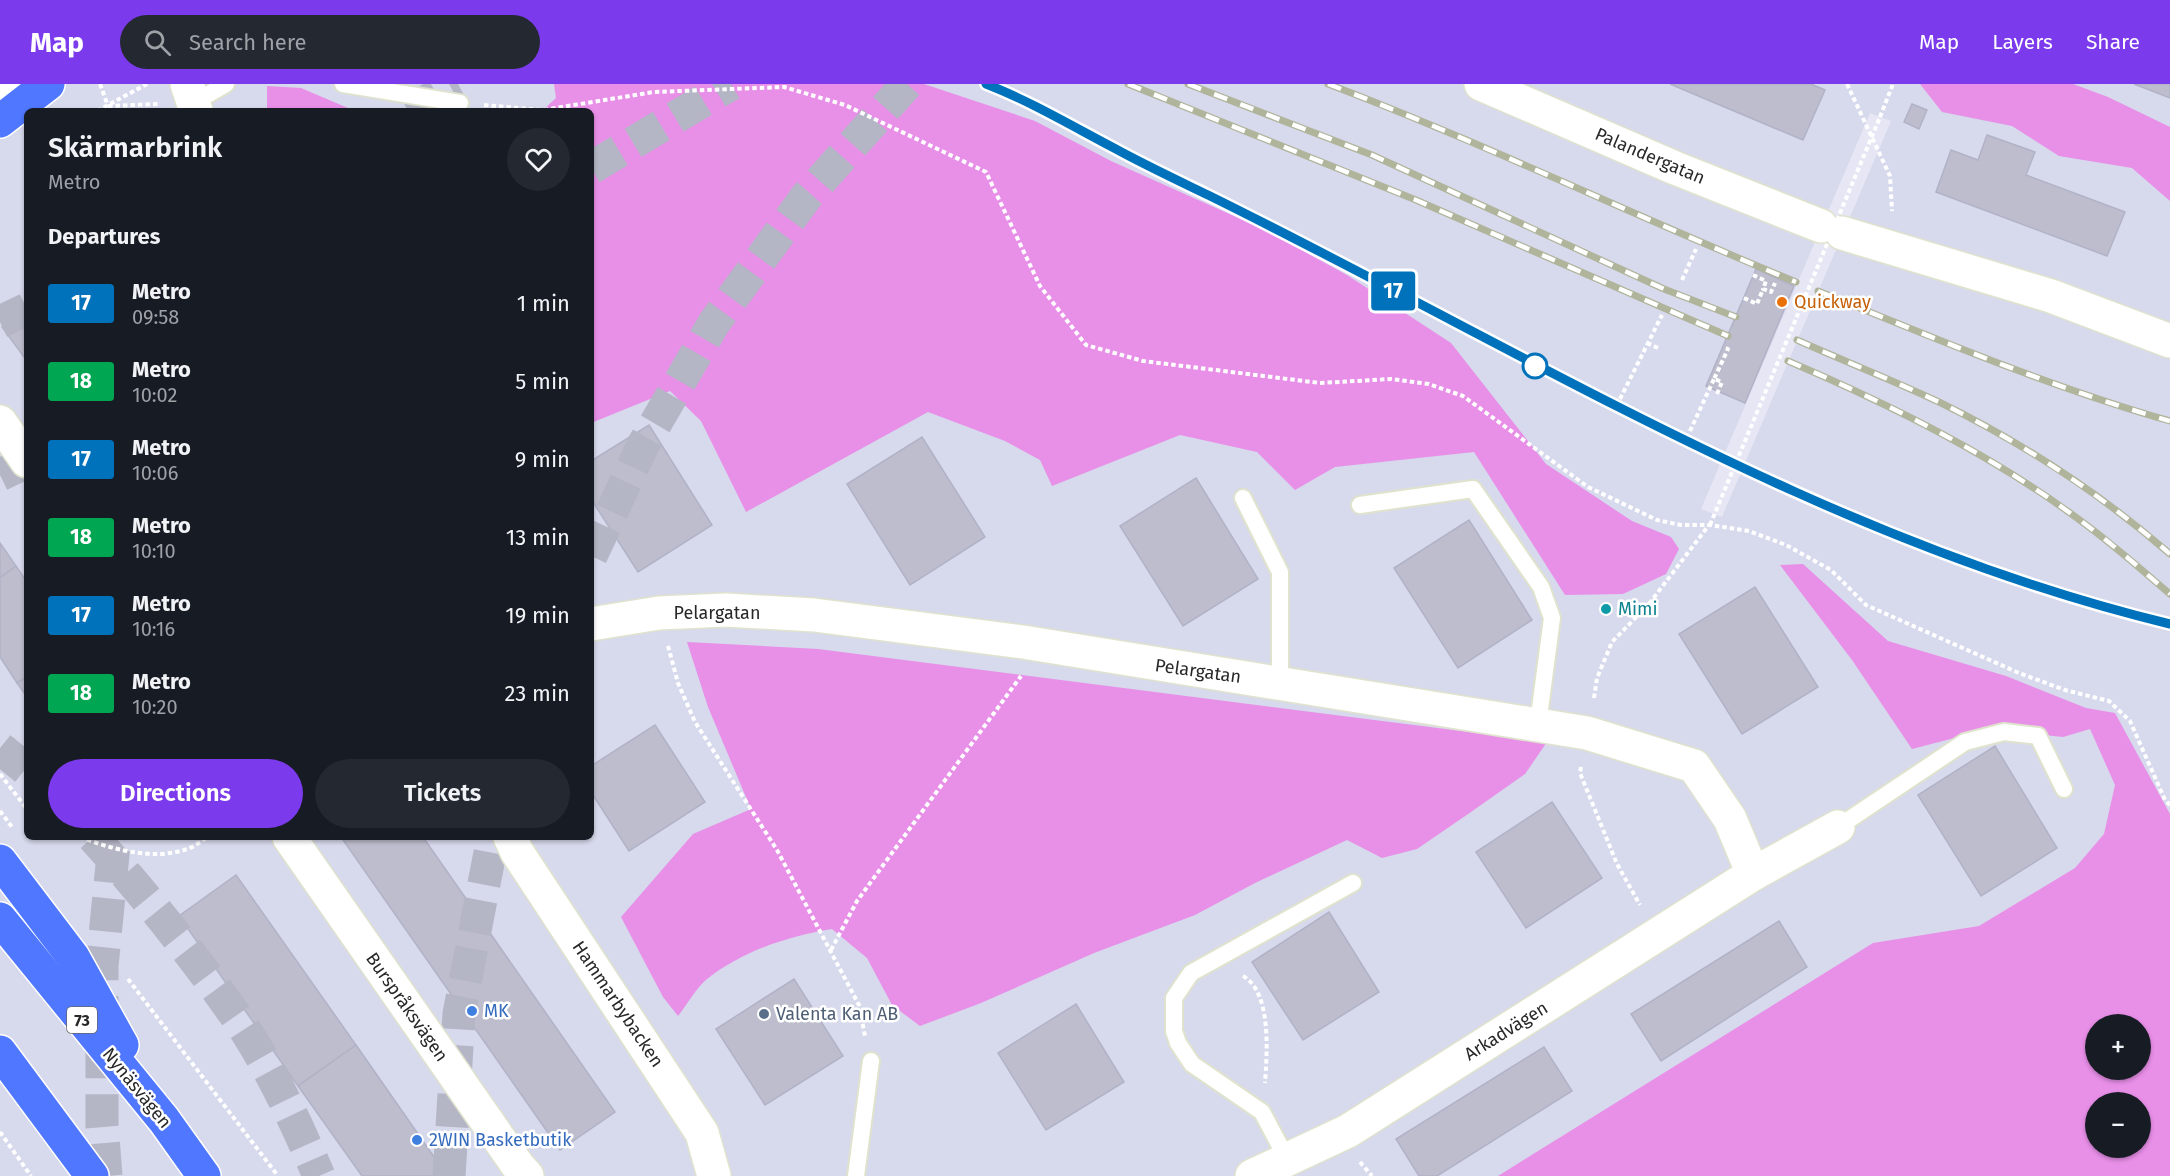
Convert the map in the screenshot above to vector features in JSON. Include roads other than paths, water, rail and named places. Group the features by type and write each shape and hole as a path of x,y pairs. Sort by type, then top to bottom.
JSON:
{"highway":[{"path":"0,121 23,87"},
{"path":"0,861 73,957 164,1120"},
{"name":"Nynäsvägen","path":"0,919 164,1120 204,1176"},
{"path":"0,1052 92,1176"}],"street":[{"name":"Palandergatan","path":"1481,84 1675,168 1832,229 2051,296 2170,341"},
{"path":"0,422 24,457"},
{"name":"Pelargatan","path":"594,624 659,613 726,610 814,615 1023,642 1153,665 1280,682 1368,699 1587,733 1694,766 1730,819 1750,866"},
{"name":"Arkadvägen","path":"1252,1176 1348,1131 1658,936 1750,866 1838,827"},
{"name":"Burspråksvägen","path":"291,840 527,1176"},
{"name":"Hammarbybacken","path":"511,840 517,852 702,1132 714,1176"}],"lane":[{"path":"192,99 226,84"},
{"path":"343,84 460,103"},
{"path":"1360,505 1473,489 1541,587 1552,618 1538,724"},
{"path":"1243,498 1280,572 1280,682"},
{"path":"1838,827 1965,742 2004,732 2038,736 2064,789"},
{"path":"1288,1161 1262,1112 1192,1064 1178,1043 1174,1031 1174,998 1191,973 1353,883"},
{"path":"856,1176 870,1061"}],"tunnel":[{"path":"414,108 458,84"},
{"path":"594,166 731,84"},
{"path":"594,550 643,445 714,323 806,197 907,84"},
{"path":"0,322 24,310"},
{"path":"0,475 24,463"},
{"path":"0,748 24,768"},
{"path":"96,840 170,927 240,1022 273,1077 319,1176"},
{"path":"449,1176 459,1014 492,840"},
{"path":"106,1176 102,1125 102,966 114,845"}],"railway":[{"path":"986,84 1047,112 1273,227 1660,430 1722,458"},
{"path":"1128,84 1416,200 1728,336"},
{"path":"1188,84 1372,155 1664,289 1736,317"},
{"path":"1328,84 1446,131 1796,282"},
{"path":"1818,291 2036,377 2170,421"},
{"path":"1797,340 1939,402 2000,434 2088,490 2170,554"},
{"path":"1788,361 1905,415 2018,478 2089,527 2170,594"},
{"path":"1743,467 1952,556 2060,593 2170,624"}],"metro line":[{"name":"17","path":"986,84 1047,112 1273,227 1486,341 1660,430 1841,511 1983,568 2106,608 2170,624"}],"place":[{"name":"Quickway","path":"1782,302"},
{"name":"Mimi","path":"1606,609"},
{"name":"MK","path":"472,1011"},
{"name":"Valenta Kan AB","path":"764,1014"},
{"name":"2WIN Basketbutik","path":"417,1140"}]}
